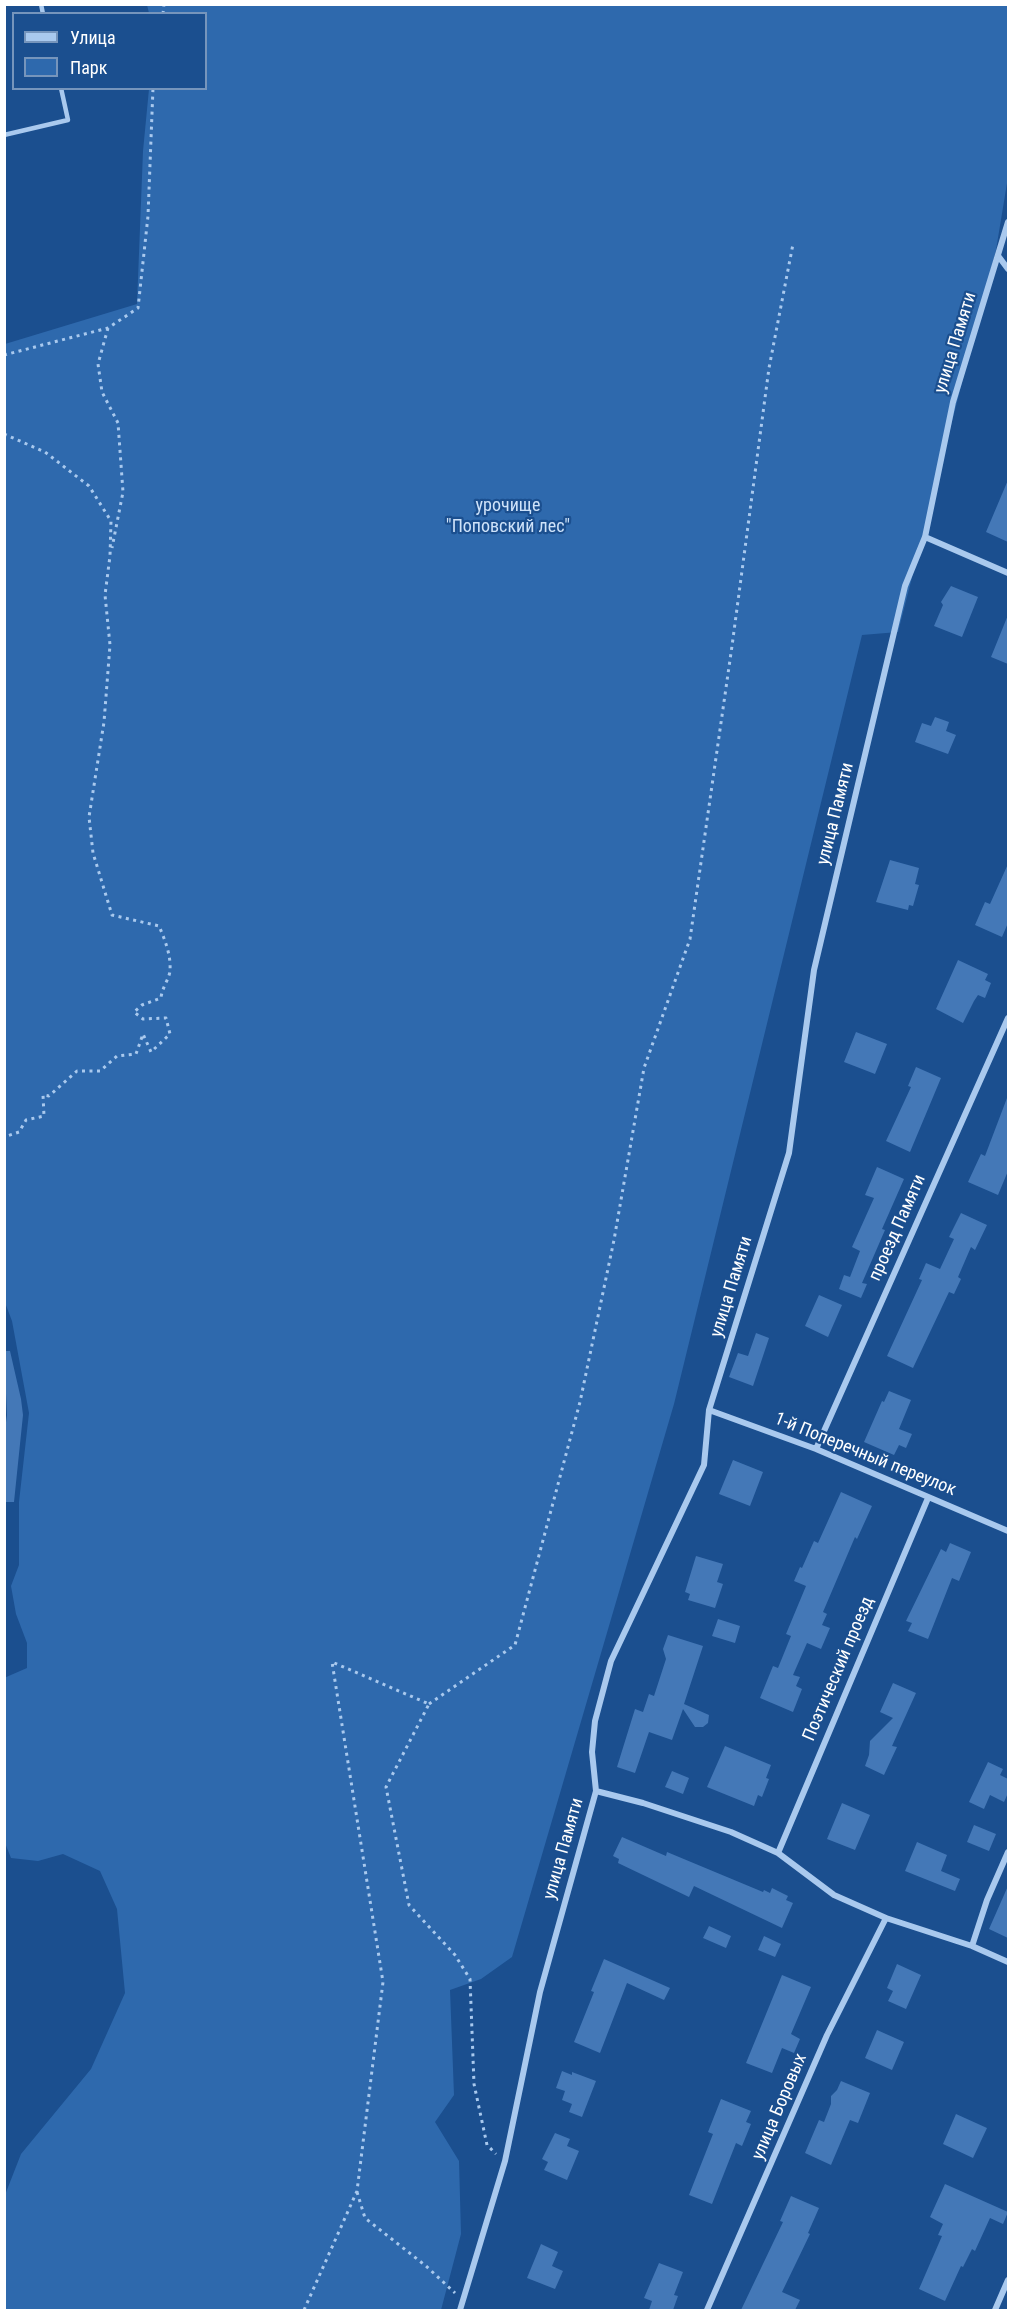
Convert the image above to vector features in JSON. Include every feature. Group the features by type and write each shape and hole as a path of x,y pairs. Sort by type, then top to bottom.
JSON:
{"street":[{"name":"улица Памяти","path":"460,2310 505,2162 540,1992 596,1791 592,1752 595,1722 611,1661 704,1465 709,1410 789,1153 814,970 905,586 925,537 953,402 1008,222"},
{"path":"999,257 1008,269"},
{"path":"925,537 1008,573"},
{"name":"проезд Памяти","path":"816,1449 1008,1018"},
{"name":"1-й Поперечный переулок","path":"709,1410 816,1449 1008,1531"},
{"name":"Поэтический проезд","path":"778,1853 928,1498"},
{"path":"596,1791 643,1803 731,1832 778,1853 834,1895 886,1918 972,1946 1008,1962"},
{"path":"972,1946 987,1899 1008,1852"},
{"name":"улица Боровых","path":"707,2310 827,2035 886,1918"},
{"path":"995,2310 1008,2280"}],"lane":[{"path":"4,135 68,120 61,90"}],"path":[{"path":"4,355 108,328 138,309 148,216 153,90"},
{"path":"505,2162 487,2145 474,2084 470,1979 455,1955 409,1905 386,1787 429,1704 515,1645 580,1402 614,1240 644,1068 690,939 769,368 793,244"},
{"path":"4,1137 19,1132 26,1120 44,1116 43,1095 49,1095 77,1071 100,1071 117,1056 136,1053 143,1034 152,1052 170,1034 166,1018 143,1019 134,1012 142,1005 161,998 162,987 170,972 167,944 159,926 112,915 93,853 89,817 104,722 110,645 105,595 123,492 118,423 102,392 98,364 108,328"},
{"path":"4,434 45,452 89,486 111,521 110,556"},
{"path":"304,2310 357,2191 383,1982 332,1662 429,1704"},
{"path":"357,2191 365,2218 426,2266 463,2301"}],"green space":[{"name":"урочище \"Поповский лес\"","path":"147,5 1008,5 1008,177 996,250 898,632 862,635 674,1404 512,1957 481,1979 450,1990 454,2095 435,2122 459,2161 461,2234 441,2310 5,2310 5,2195 21,2154 91,2069 125,1993 117,1909 100,1871 63,1854 38,1861 11,1858 5,1843 4,1678 27,1668 27,1643 16,1614 11,1586 19,1565 19,1502 29,1413 12,1321 4,1300 5,344 137,304 143,151 149,90 207,90 207,12 149,12"}],"building":[{"path":"1008,480 1008,542 986,532"},
{"path":"951,586 978,597 962,637 934,626 943,605 941,602"},
{"path":"1008,615 1008,664 991,657"},
{"path":"935,717 949,722 946,731 956,735 948,754 915,742 922,723 931,726"},
{"path":"890,860 919,868 915,884 919,885 913,906 909,905 908,910 876,902"},
{"path":"1008,864 1008,923 1002,937 975,925 985,902 990,904"},
{"path":"958,960 988,974 985,980 991,983 985,998 978,995 963,1023 936,1009"},
{"path":"856,1032 887,1044 875,1074 844,1062"},
{"path":"916,1067 941,1078 910,1152 886,1141 911,1087 908,1086"},
{"path":"1007,1098 1008,1171 998,1195 968,1182 981,1154 985,1156"},
{"path":"877,1167 904,1179 862,1283 867,1284 861,1298 839,1289 844,1275 850,1277 860,1251 852,1247 874,1198 865,1195"},
{"path":"961,1213 987,1225 975,1250 971,1247 958,1277 961,1279 954,1294 949,1292 913,1368 887,1356 922,1280 919,1279 926,1263 940,1269 954,1239 949,1237"},
{"path":"819,1295 842,1305 828,1337 805,1326"},
{"path":"756,1333 769,1338 753,1386 729,1377 738,1353 748,1356"},
{"path":"4,1351 10,1351 23,1415 14,1502 4,1502 4,1437 7,1415"},
{"path":"889,1391 911,1400 899,1429 912,1434 906,1448 899,1445 894,1455 864,1442 882,1401 884,1402"},
{"path":"733,1460 763,1472 750,1506 719,1494"},
{"path":"841,1492 872,1506 857,1539 855,1537 823,1612 827,1614 822,1625 830,1628 821,1649 807,1643 793,1675 800,1677 796,1686 802,1689 793,1712 760,1698 773,1666 778,1668 791,1636 786,1634 806,1586 794,1581 814,1541 818,1543"},
{"path":"950,1543 971,1552 959,1581 952,1578 928,1639 908,1631 912,1623 906,1621 941,1549 946,1552"},
{"path":"696,1556 723,1564 717,1582 723,1584 715,1608 688,1600 690,1594 685,1592"},
{"path":"718,1619 740,1626 735,1643 712,1636"},
{"path":"668,1635 703,1646 684,1704 709,1715 708,1723 703,1727 695,1727 683,1709 672,1740 649,1732 635,1773 617,1767 635,1709 643,1712 649,1694 654,1696 666,1659 663,1649"},
{"path":"893,1683 916,1693 892,1746 897,1747 884,1775 865,1766 870,1741 893,1718 880,1712"},
{"path":"725,1746 771,1765 766,1778 769,1779 762,1797 758,1795 754,1806 707,1787"},
{"path":"988,1762 1003,1769 1000,1775 1008,1779 1008,1793 1004,1802 990,1795 984,1809 969,1802"},
{"path":"672,1771 689,1778 683,1794 665,1787"},
{"path":"842,1803 870,1815 855,1850 827,1839"},
{"path":"974,1825 996,1834 989,1851 967,1842"},
{"path":"622,1837 666,1856 667,1852 763,1892 764,1890 770,1893 772,1888 788,1896 786,1900 793,1903 782,1928 694,1886 689,1897 618,1863 619,1859 613,1856"},
{"path":"917,1842 947,1855 941,1871 960,1879 955,1891 905,1871"},
{"path":"1008,1886 1008,1938 989,1929"},
{"path":"709,1926 731,1936 726,1948 703,1938"},
{"path":"764,1936 781,1944 775,1957 758,1950"},
{"path":"604,1959 670,1988 664,2000 627,1983 600,2053 574,2042 594,1992 591,1991"},
{"path":"897,1964 921,1975 906,2009 888,2001 893,1991 887,1988"},
{"path":"782,1975 811,1987 791,2034 800,2039 794,2053 782,2048 772,2073 746,2063"},
{"path":"877,2030 904,2042 892,2070 865,2058"},
{"path":"562,2071 572,2075 572,2072 596,2081 582,2117 569,2112 572,2104 562,2100 565,2091 556,2088"},
{"path":"841,2081 870,2093 858,2123 850,2120 831,2165 805,2153 819,2120 824,2122 831,2104 831,2096"},
{"path":"721,2099 751,2111 746,2122 751,2124 742,2146 736,2143 712,2204 689,2195 713,2134 708,2132"},
{"path":"956,2114 987,2128 973,2158 943,2144"},
{"path":"555,2133 570,2139 567,2146 579,2151 567,2180 544,2170 548,2162 542,2159"},
{"path":"945,2184 1008,2212 1003,2224 990,2218 975,2251 972,2249 963,2267 961,2266 945,2301 919,2289 942,2236 938,2235 943,2224 930,2217"},
{"path":"791,2196 819,2208 808,2233 810,2234 782,2292 800,2300 795,2310 741,2310 783,2222 780,2221"},
{"path":"541,2244 558,2252 552,2266 563,2271 555,2289 527,2278"},
{"path":"659,2263 683,2272 674,2295 678,2296 673,2310 649,2310 652,2301 644,2298"}]}
